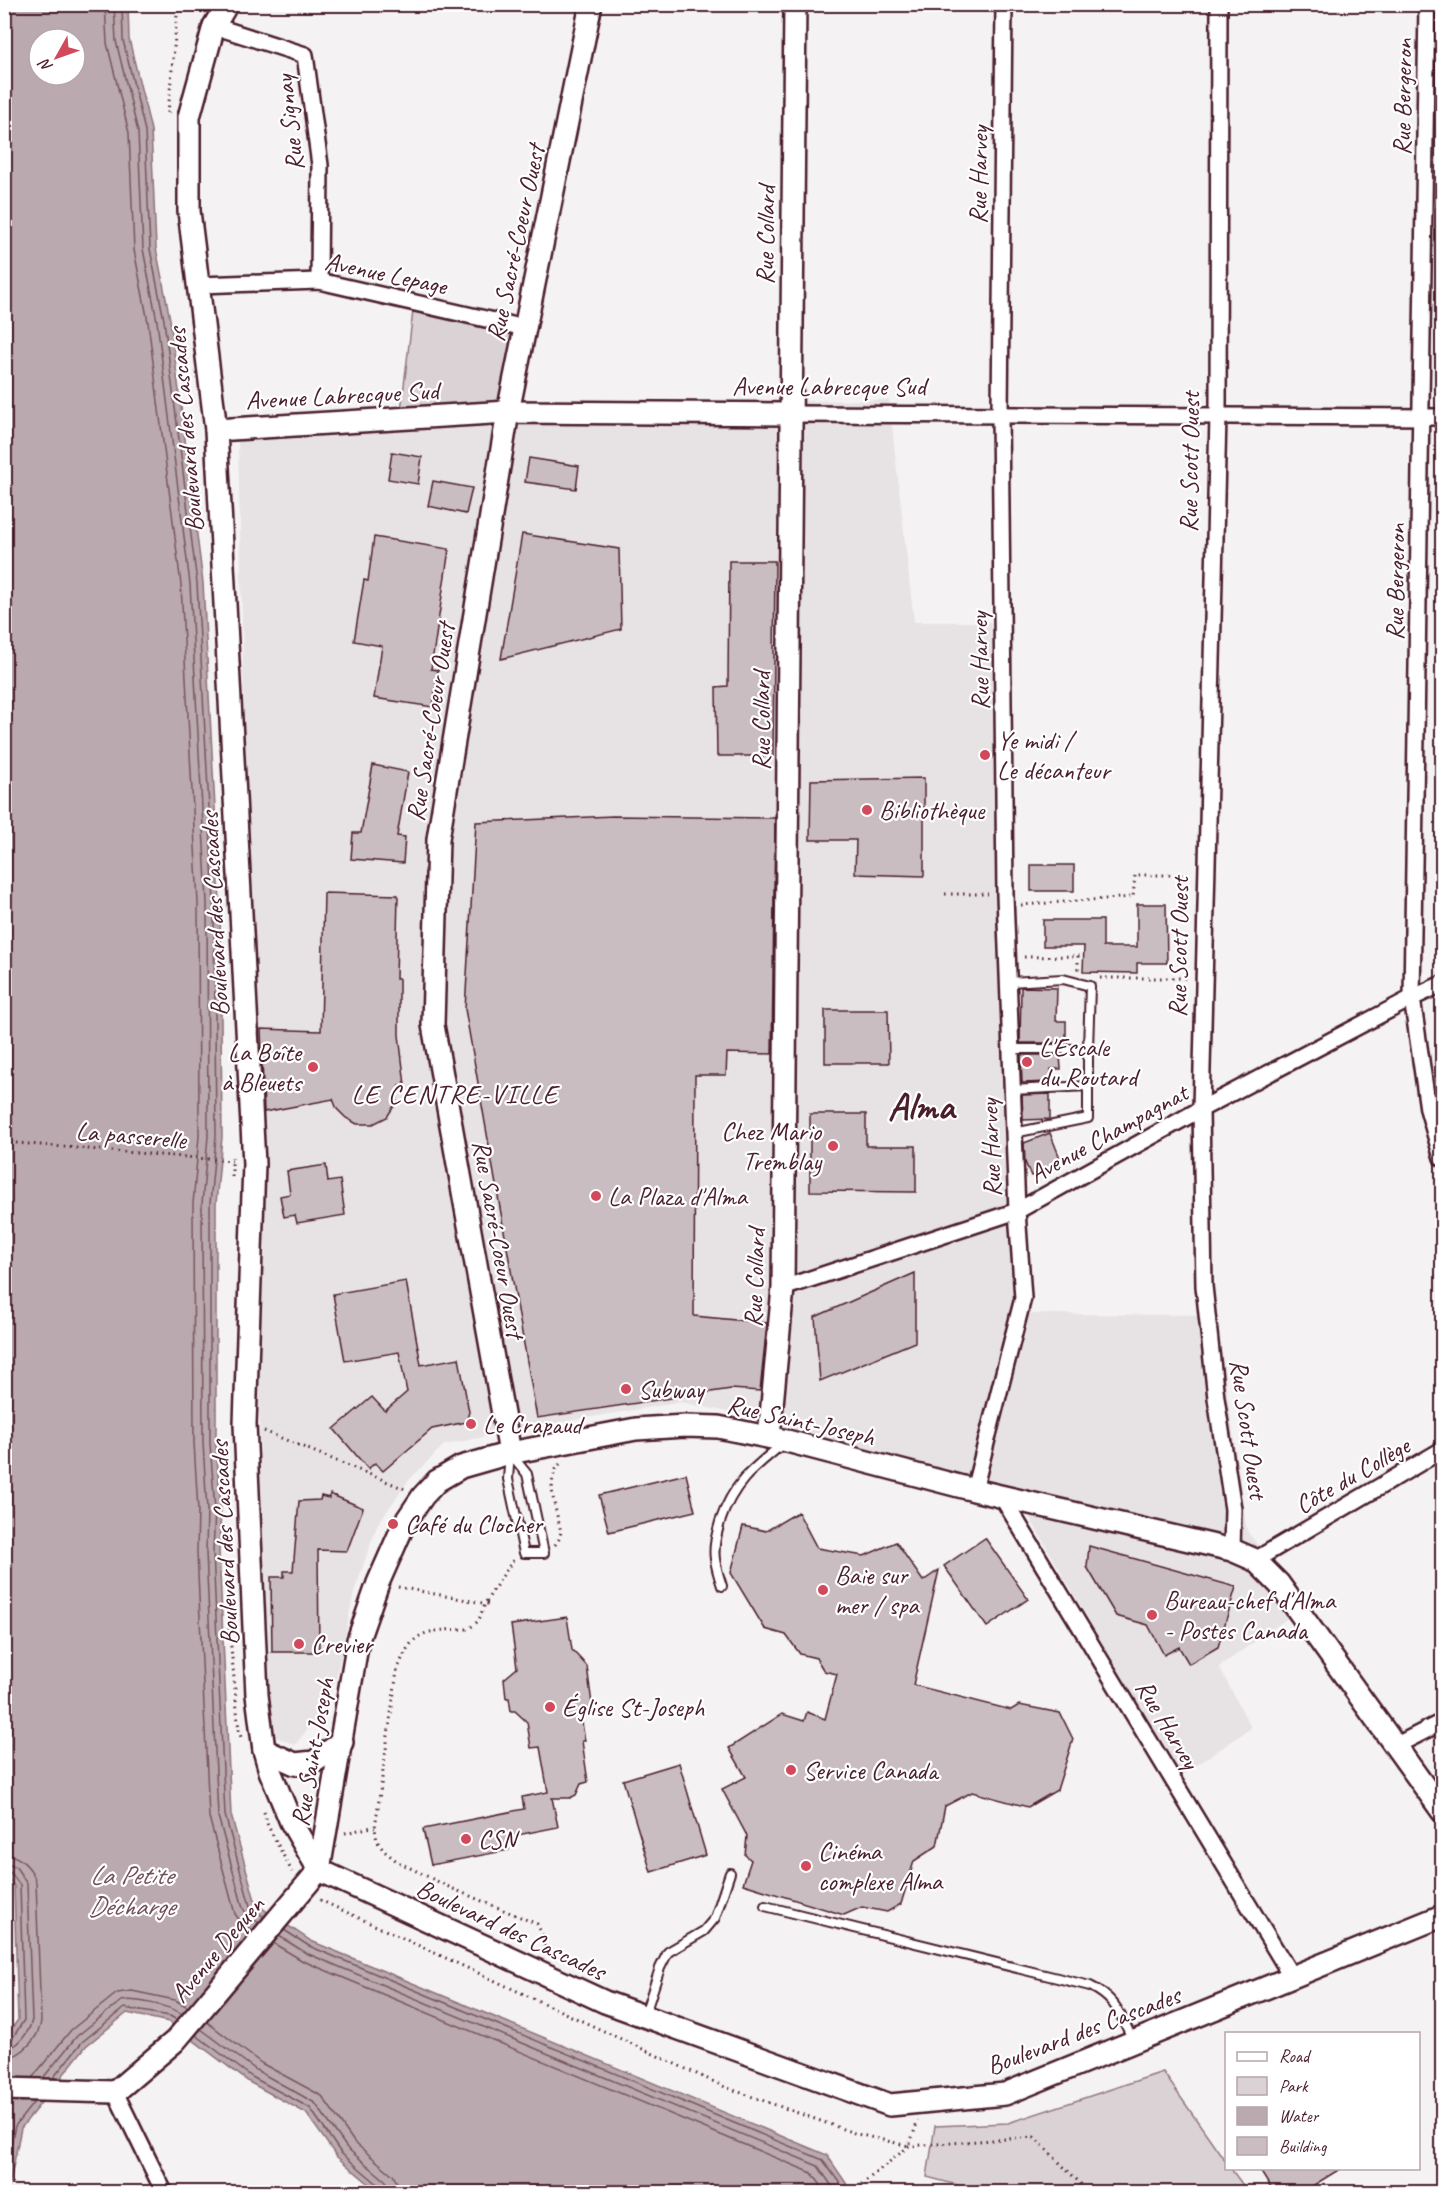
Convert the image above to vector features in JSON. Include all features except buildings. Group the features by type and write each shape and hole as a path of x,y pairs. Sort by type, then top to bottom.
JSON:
{"street":[{"name":"Boulevard des Cascades","path":"226,4 214,26 189,117 189,212 216,430 254,1164 245,1424 257,1695 264,1749 270,1771 291,1822 318,1870 605,2002 891,2105 1005,2094 1443,1916"},
{"name":"Rue Sacré-Coeur Ouest","path":"510,1453 433,1025 438,839 508,412 591,4"},
{"name":"Rue Collard","path":"778,1439 783,1288 789,414 795,4"},
{"name":"Rue Harvey","path":"974,1491 1023,1300 1017,1211 1005,906 1000,414 1004,4"},
{"name":"Rue Scott Ouest","path":"1219,4 1218,416 1201,1110 1204,1286 1216,1398 1233,1509 1232,1550"},
{"name":"Rue Bergeron","path":"1427,4 1412,998 1428,1109 1443,1158"},
{"name":"Rue Signay","path":"214,26 305,55 320,165 319,281"},
{"name":"Avenue Lepage","path":"199,285 319,281 525,328"},
{"name":"Avenue Labrecque Sud","path":"216,430 508,412 1443,417"},
{"name":"Avenue Champagnat","path":"783,1288 1017,1211 1201,1110 1412,998 1443,984"},
{"name":"Rue Saint-Joseph","path":"302,1891 318,1870 327,1830 358,1640 378,1583 404,1524 423,1496 437,1481 461,1467 510,1453 645,1428 718,1427 778,1439 974,1491 1232,1550"},
{"name":"Côte du Collège","path":"1255,1560 1443,1450"},
{"name":"Rue Harvey","path":"1002,1497 1292,1977"},
{"path":"1232,1550 1255,1560 1279,1584 1443,1811"},
{"path":"1396,1745 1443,1722"},
{"path":"264,1749 295,1764 314,1762 342,1742"},
{"name":"Avenue Dequen","path":"115,2092 175,2041 302,1891"},
{"path":"4,2088 115,2092 164,2193"}],"lane":[{"path":"1008,982 1063,979 1090,986 1088,1118 1014,1133"},
{"path":"1011,1048 1088,1049"},
{"path":"1012,1090 1088,1086"},
{"path":"722,1586 714,1558 716,1536 724,1512 736,1487 778,1439"},
{"path":"510,1453 527,1474 544,1553 524,1553 508,1479 510,1453"},
{"path":"645,2016 660,1968 668,1952 704,1931 715,1918 730,1873"},
{"path":"765,1906 1090,1986 1104,1993 1114,2004 1133,2042"}],"path":[{"path":"1005,906 1133,897 1135,875 1206,875"},
{"path":"945,894 986,894"},
{"path":"1042,955 1078,956 1078,978"},
{"path":"1090,978 1204,978"},
{"name":"La passerelle","path":"4,1142 254,1164"},
{"path":"245,1424 423,1496"},
{"path":"543,1550 556,1544 560,1539 561,1532 552,1485 555,1469 567,1460"},
{"path":"518,1991 546,1942 537,1924 398,1862 384,1851 377,1841 375,1828 397,1671 402,1658 422,1633 467,1629 473,1626 482,1615 486,1603 513,1560 524,1553"},
{"path":"378,1583 486,1603"},
{"path":"327,1830 341,1834 375,1828"},
{"path":"302,1891 725,2087 856,2134 909,2145 1034,2137 1089,2193"},
{"path":"852,2192 909,2145"}],"shaded area":[{"path":"889,400 914,622 991,622 1015,1314 1216,1315 1247,1531 1304,1606 1219,1667 1251,1728 1179,1777 1015,1492 752,1417 681,1402 531,1427 444,1445 408,1481 377,1525 354,1592 336,1679 320,1713 295,1745 272,1735 266,1711 238,436 516,404"}],"green space":[{"path":"414,303 525,328 508,412 400,419"},
{"path":"1163,2072 1225,2161 1225,2170 1232,2170 1248,2192 984,2192 927,2177 935,2126 1008,2123"}],"water":[{"name":"La Petite Décharge","path":"5,5 128,5 129,39 151,130 156,248 170,319 203,583 220,902 222,1137 216,1204 216,1443 221,1509 219,1551 231,1815 256,1904 311,1941 827,2155 852,2192 379,2192 337,2157 306,2113 249,2082 169,2022 127,2013 86,2046 21,2128 8,2192 5,2192 4,2038 18,2020 14,1886 4,1874"},
{"path":"915,2190 926,2192 852,2192"}],"place":[{"name":"Ye midi / Le décanteur","path":"985,755"},
{"name":"Bibliothèque","path":"867,810"},
{"name":"L'Escale du Routard","path":"1027,1062"},
{"name":"La Boîte à Bleuets","path":"313,1067"},
{"name":"Chez Mario Tremblay","path":"833,1146"},
{"name":"La Plaza d'Alma","path":"596,1196"},
{"name":"Subway","path":"626,1389"},
{"name":"Le Crapaud","path":"471,1424"},
{"name":"Café du Clocher","path":"393,1524"},
{"name":"Baie sur mer / spa","path":"823,1590"},
{"name":"Bureau-chef d'Alma - Postes Canada","path":"1152,1615"},
{"name":"Crevier","path":"299,1644"},
{"name":"Église St-Joseph","path":"550,1707"},
{"name":"Service Canada","path":"791,1770"},
{"name":"CSN","path":"466,1839"},
{"name":"Cinéma complexe Alma","path":"806,1866"}],"district":[{"name":"LE CENTRE-VILLE","path":"455,1094"},
{"name":"Alma","path":"921,1106"}]}
